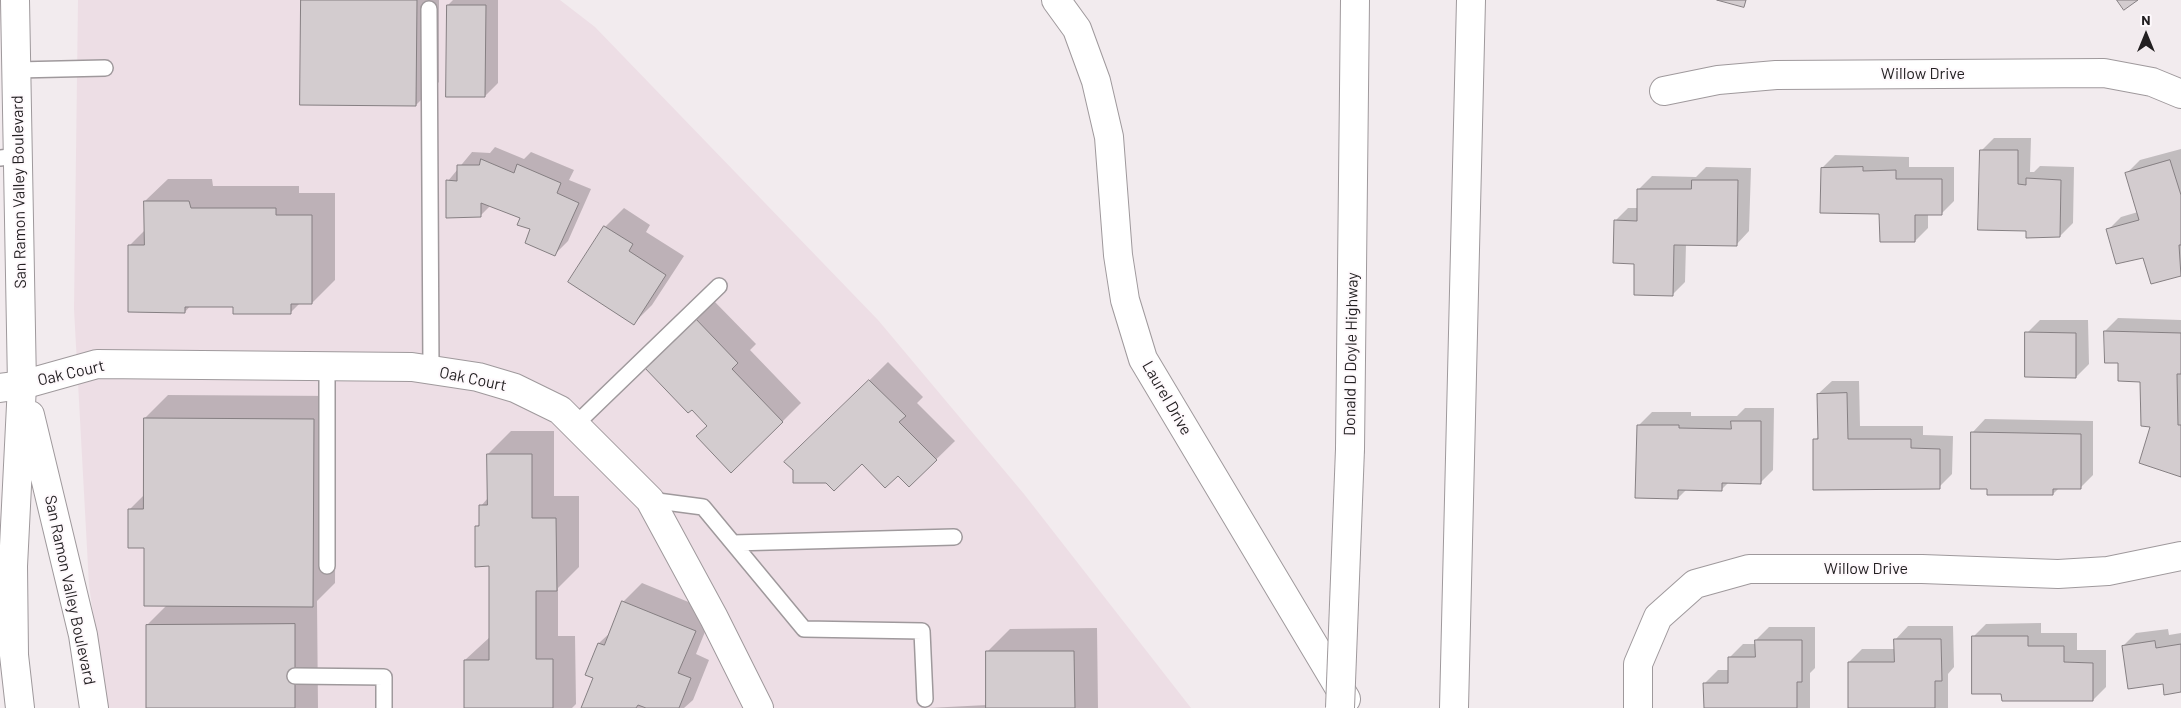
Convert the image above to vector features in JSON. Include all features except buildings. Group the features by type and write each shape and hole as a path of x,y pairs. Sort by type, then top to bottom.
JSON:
{"main road":[{"name":"San Ramon Valley Boulevard","path":"16,0 17,70 9,157 11,386 6,567 7,655 20,708"},
{"name":"Laurel Drive","path":"1056,0 1076,29 1096,81 1109,138 1118,255 1125,300 1143,360 1352,708"},
{"name":"Donald D Doyle Highway","path":"1340,708 1350,448 1355,0"},
{"path":"1454,708 1471,0"},
{"name":"Willow Drive","path":"1664,91 1718,80 1776,74 2104,74 2152,82 2181,94"},
{"name":"Oak Court","path":"11,386 97,364 412,368 478,377 515,388 560,410 650,500 718,626 759,708"},
{"name":"San Ramon Valley Boulevard","path":"11,386 83,635 94,708"},
{"name":"Willow Drive","path":"1638,708 1638,664 1658,617 1695,584 1749,569 1922,569 2058,574 2108,571 2181,556"}],"lane":[{"path":"429,9 431,370"},
{"path":"17,70 105,68"},
{"path":"575,424 719,286"},
{"path":"326,366 327,566"},
{"path":"650,500 703,507 804,629 922,631 925,699"},
{"path":"733,543 954,537"},
{"path":"295,676 384,677 384,708"}],"shaded area":[{"path":"78,0 560,0 595,27 878,320 1024,494 1191,708 106,708 89,585 74,309"}]}
